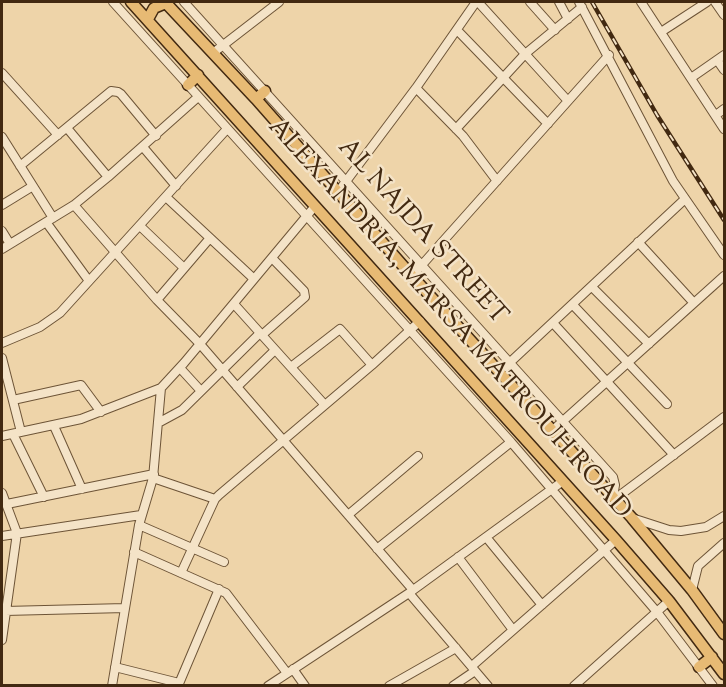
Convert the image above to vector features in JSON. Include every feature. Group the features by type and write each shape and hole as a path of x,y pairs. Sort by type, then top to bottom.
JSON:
{"main road":[{"name":"ALEXANDRIA, MARSA MATROUH ROAD","path":"134,2 616,540 669,601 724,674"},
{"path":"147,19 154,8 166,2"},
{"name":"ALEXANDRIA, MARSA MATROUH ROAD","path":"166,2 632,518 692,590 724,634"},
{"path":"188,85 198,75"},
{"path":"256,99 265,91"},
{"path":"287,135 297,125"},
{"path":"699,667 712,657"}],"street":[{"path":"113,2 511,442 657,612 713,686"},
{"name":"AL NAJDA STREET","path":"184,2 613,477 614,498"},
{"path":"213,53 279,2"},
{"path":"338,192 477,2 568,101"},
{"path":"530,2 555,30"},
{"path":"559,2 568,19"},
{"path":"641,2 724,129"},
{"path":"661,32 707,2"},
{"path":"715,2 724,15"},
{"path":"456,129 502,77 525,54 568,19 580,4 673,181 724,255"},
{"path":"457,30 548,124"},
{"path":"412,276 609,56"},
{"path":"691,78 721,58 724,70"},
{"path":"2,74 58,135"},
{"path":"416,88 456,129 497,181"},
{"path":"20,166 115,90 121,94 156,136"},
{"path":"2,231 6,246 74,205 156,136 198,97"},
{"path":"716,115 724,109"},
{"path":"67,128 108,177"},
{"path":"2,341 34,330 52,320 227,129"},
{"path":"2,137 5,149 33,186 50,220 89,281"},
{"path":"143,147 176,186"},
{"path":"2,205 33,186"},
{"path":"166,197 254,279"},
{"path":"500,372 685,199"},
{"path":"74,205 157,300 223,370 348,515 488,686"},
{"path":"2,436 54,426 101,412 161,388 315,206"},
{"path":"140,226 184,268"},
{"path":"157,300 210,238"},
{"path":"638,242 693,303"},
{"path":"158,423 177,414 261,334 304,300 306,295 272,258"},
{"path":"553,430 724,276"},
{"path":"591,287 649,344"},
{"path":"234,304 324,404"},
{"path":"573,305 667,404"},
{"path":"182,573 214,499 420,321"},
{"path":"554,323 674,455"},
{"path":"291,367 339,329 344,331 372,364"},
{"path":"237,387 275,350"},
{"path":"2,358 13,400 17,433 44,497"},
{"path":"180,368 201,392"},
{"path":"13,400 79,385 85,388 101,412"},
{"path":"112,686 139,525 153,476 161,388"},
{"path":"614,498 724,417"},
{"path":"54,426 82,489"},
{"path":"377,549 511,442"},
{"path":"348,515 418,456"},
{"path":"7,504 153,476 214,499"},
{"path":"268,686 411,591 563,481"},
{"path":"2,493 17,533 4,593 2,640"},
{"path":"2,536 141,515"},
{"path":"632,518 663,529 681,531 706,527 724,516"},
{"path":"139,525 224,562"},
{"path":"486,537 542,605"},
{"path":"453,686 616,540"},
{"path":"692,590 698,566 724,543"},
{"path":"134,552 219,589 229,596 305,686"},
{"path":"458,557 513,630"},
{"path":"115,667 178,684 219,589"},
{"path":"574,686 669,601"},
{"path":"5,611 125,608"},
{"path":"389,686 456,648"}],"railway":[{"path":"592,2 657,115 724,220"}]}
